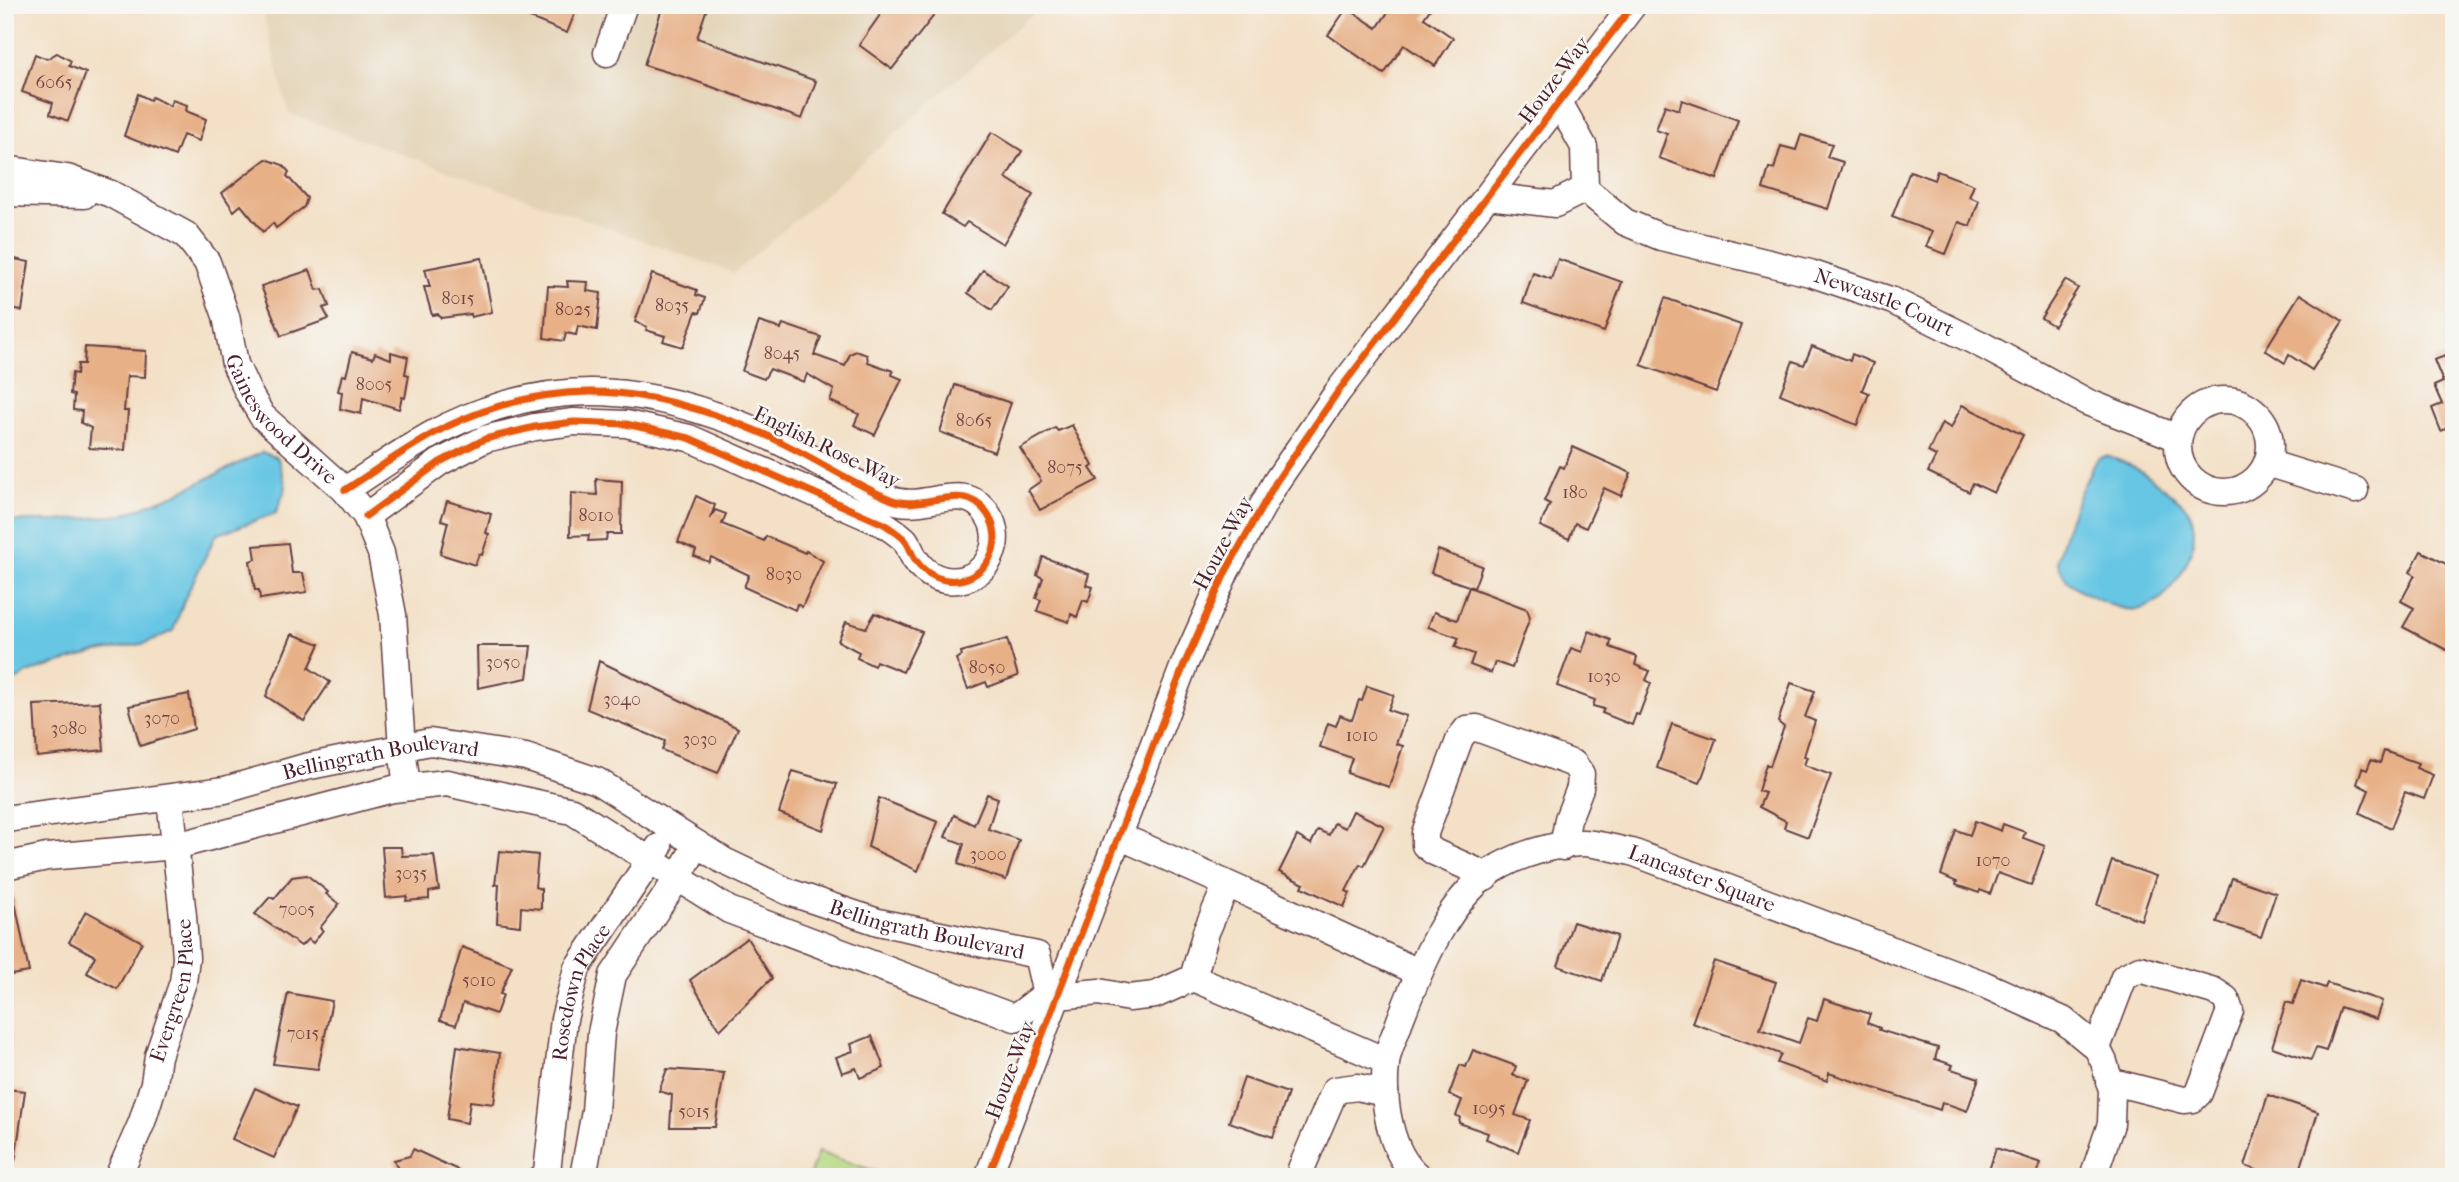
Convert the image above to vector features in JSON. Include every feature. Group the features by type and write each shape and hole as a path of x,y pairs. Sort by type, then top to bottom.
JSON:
{"street":[{"path":"607,52 624,5"},
{"name":"Houze Way","path":"988,1177 1052,995 1119,836 1184,665 1226,571 1276,482 1337,393 1633,5"},
{"path":"1488,196 1555,204 1585,189 1584,147 1559,102"},
{"name":"Gaineswood Drive","path":"5,169 67,178 111,194 186,235 207,262 226,316 235,364 262,416 345,490 366,516 381,552 393,615 407,787"},
{"name":"Newcastle Court","path":"1585,189 1625,222 1661,237 1810,273 1893,301 2087,402 2178,438"},
{"path":"5,194 111,194"},
{"name":"English Rose Way","path":"345,490 447,426 508,402 549,394 613,391 662,398 761,432 889,512 689,438 626,424 574,422 535,427 485,439 440,462 366,516"},
{"path":"2221,399 2250,407 2261,418 2268,432 2270,447 2267,463 2260,476 2248,486 2234,492 2219,493 2204,488 2192,480 2182,468 2178,438 2183,424 2193,411 2206,403 2221,399"},
{"path":"689,438 699,409"},
{"path":"2267,463 2355,490"},
{"path":"1485,878 1481,873 1434,852 1425,845 1425,833 1461,738 1468,729 1477,728 1574,764 1581,774 1580,788 1568,819 1563,846"},
{"name":"Bellingrath Boulevard","path":"5,819 225,790 306,767 430,742 526,757 597,781 724,861 789,892 878,922 1037,955 1052,995 1015,1018 729,910 572,811 447,783 407,787 354,799 176,846 47,857 5,866"},
{"path":"516,799 526,757"},
{"name":"Evergreen Place","path":"118,1177 142,1122 154,1083 158,1056 183,982 186,958 170,799"},
{"name":"Rosedown Place","path":"543,1177 547,1172 563,1031 577,968 671,828"},
{"path":"1119,836 1226,886 1281,907 1418,972"},
{"name":"Lancaster Square","path":"1419,1177 1409,1169 1388,1123 1385,1093 1386,1061 1418,972 1449,916 1467,892 1500,865 1563,846 1581,843 1632,852 1970,980 2063,1020 2097,1048"},
{"name":"Rosedown Place","path":"583,1177 595,1111 601,1033 613,975 697,844"},
{"path":"1193,978 1206,932 1226,886"},
{"path":"862,960 878,922"},
{"path":"2093,1177 2111,1124 2112,1090 2097,1048 2124,976 2140,969 2214,991 2226,999 2230,1011 2199,1093 2193,1099 2184,1100 2109,1081"},
{"path":"1052,995 1099,992 1129,998 1155,995 1193,978 1386,1061"},
{"path":"563,1031 601,1033"},
{"path":"1301,1177 1301,1169 1335,1090 1357,1087 1385,1093"}],"shaded area":[{"path":"261,5 1043,5 734,273 288,113"}],"green space":[{"path":"818,1152 887,1175 809,1177"}],"water":[{"path":"262,452 278,458 286,487 276,513 216,535 185,598 173,631 146,643 93,653 27,673 5,687 5,521 57,521 123,515 180,492"},
{"path":"2106,456 2130,465 2159,484 2187,508 2193,524 2194,538 2185,567 2166,593 2144,608 2116,607 2086,593 2068,581 2057,561 2085,482 2098,458"}],"building":[{"path":"498,5 578,5 567,33"},
{"path":"663,5 708,5 697,38 816,81 802,119 644,65"},
{"path":"887,5 942,5 892,69 859,45"},
{"path":"1393,5 1433,5 1424,18 1453,38 1435,66 1404,45 1384,74 1328,35 1347,8 1377,28"},
{"path":"57,53 71,61 69,66 86,73 68,121 50,114 53,103 22,92 35,54 47,59"},
{"path":"138,94 150,100 152,97 170,106 172,100 187,105 186,111 206,119 199,141 183,135 175,156 124,136"},
{"path":"1682,100 1738,120 1717,179 1659,158 1667,134 1656,130 1665,105 1679,110"},
{"path":"992,132 1022,151 1006,178 1033,195 1003,244 967,222 963,227 942,214"},
{"path":"1801,135 1832,144 1827,157 1843,162 1828,209 1763,189 1769,168 1774,169 1781,146 1796,150"},
{"path":"266,159 283,165 289,172 287,176 307,198 304,207 276,228 273,223 263,232 241,205 234,211 222,193"},
{"path":"1910,171 1934,180 1937,171 1974,185 1969,197 1979,201 1970,226 1959,222 1946,254 1926,247 1932,232 1892,217"},
{"path":"5,257 29,262 22,311 5,308"},
{"path":"482,258 492,312 471,317 471,314 441,318 438,314 432,315 424,287 430,287 425,269"},
{"path":"1558,259 1622,282 1604,332 1523,303 1533,273 1551,279"},
{"path":"310,270 317,290 323,289 329,306 323,308 329,319 281,336 261,286"},
{"path":"983,270 1008,286 992,310 968,293"},
{"path":"652,274 697,290 696,295 705,298 700,313 696,312 683,347 663,341 665,336 646,330 647,327 635,322"},
{"path":"2065,280 2078,288 2054,326 2041,318"},
{"path":"567,281 588,282 587,291 601,293 597,330 578,326 576,335 566,333 564,341 544,338 548,286 568,287"},
{"path":"2300,294 2343,321 2312,370 2289,355 2285,363 2265,350"},
{"path":"1665,298 1741,325 1716,392 1641,365"},
{"path":"759,322 781,329 783,324 821,337 814,355 845,366 850,354 856,351 867,355 868,362 893,371 892,375 902,379 875,435 854,425 859,414 830,401 834,390 807,374 804,382 770,369 764,379 742,371"},
{"path":"1812,346 1850,361 1852,354 1873,363 1862,390 1869,393 1857,425 1780,394 1793,361 1804,365"},
{"path":"85,347 146,351 145,377 127,376 125,450 89,448 91,428 81,423 82,411 73,410 74,395 70,394 72,373 77,374 78,364 84,364"},
{"path":"352,352 373,358 375,353 391,359 391,352 408,357 405,374 409,375 405,398 402,397 399,409 363,398 361,414 340,409 342,392 338,391 342,375 346,376"},
{"path":"2454,353 2454,432 2451,427 2441,431 2432,408 2442,404 2434,386 2443,382 2434,360"},
{"path":"955,385 1011,403 994,452 940,432"},
{"path":"1962,405 2023,435 1994,493 1973,483 1969,492 1928,472 1936,456 1928,452 1942,423 1951,428"},
{"path":"1072,425 1093,466 1090,468 1098,480 1040,510 1028,490 1041,481 1020,448 1055,428 1058,431"},
{"path":"1573,447 1631,473 1621,496 1604,488 1586,528 1575,523 1569,539 1540,526 1550,504 1544,501 1560,466 1564,468"},
{"path":"596,479 622,481 621,534 607,534 606,540 588,541 589,535 570,536 571,493 597,495"},
{"path":"696,496 715,505 710,519 715,510 726,514 722,524 764,541 766,536 805,553 806,551 823,561 802,607 797,604 795,610 744,587 749,575 711,557 709,562 694,556 696,550 678,542"},
{"path":"447,501 491,514 486,533 489,534 482,555 479,554 475,565 440,554 448,522 441,520"},
{"path":"288,543 292,573 303,573 307,592 260,599 259,590 255,590 250,561 256,559 254,546"},
{"path":"1438,550 1482,566 1474,588 1431,573"},
{"path":"2421,551 2454,568 2454,654 2403,627 2414,608 2401,601 2415,575 2410,572"},
{"path":"1043,557 1089,574 1086,585 1093,587 1088,602 1083,600 1077,617 1071,614 1069,622 1037,611 1041,600 1036,598 1043,578 1037,575"},
{"path":"1469,587 1527,609 1530,617 1512,668 1495,662 1491,673 1470,665 1474,654 1455,647 1459,638 1428,627 1434,612 1457,620"},
{"path":"875,613 922,632 903,672 876,661 874,666 857,658 859,652 838,641 846,622 866,628"},
{"path":"1589,631 1611,640 1610,647 1637,657 1635,665 1650,671 1646,680 1651,683 1639,715 1636,714 1632,725 1602,713 1604,709 1593,706 1595,700 1557,686 1571,648 1582,652"},
{"path":"292,634 320,644 309,668 330,682 304,721 266,696"},
{"path":"1007,639 1018,676 988,687 986,682 968,689 956,659 962,656 961,652"},
{"path":"477,646 531,646 527,678 478,688"},
{"path":"599,661 738,728 718,773 662,750 665,741 587,709"},
{"path":"1791,683 1815,691 1805,717 1815,721 1804,756 1807,757 1804,765 1831,775 1808,837 1784,828 1786,821 1759,807 1765,793 1758,791 1766,764 1770,766 1784,727 1778,722"},
{"path":"1367,686 1394,695 1388,710 1406,716 1396,744 1403,746 1389,787 1347,773 1352,758 1320,747 1328,723 1336,726 1340,715 1352,720"},
{"path":"189,694 194,729 140,746 129,706"},
{"path":"100,702 104,750 37,757 34,705"},
{"path":"1672,724 1716,739 1700,783 1657,768"},
{"path":"2384,751 2418,763 2416,768 2433,775 2424,799 2405,792 2391,828 2360,813 2369,790 2357,784 2362,768 2367,770 2371,760 2380,763"},
{"path":"793,771 837,784 823,830 779,813"},
{"path":"987,794 998,798 988,829 1019,840 1006,880 958,864 964,844 945,837 954,815 974,825"},
{"path":"879,798 938,822 918,871 868,847"},
{"path":"1353,811 1384,826 1364,866 1360,864 1346,891 1350,893 1344,907 1302,887 1304,884 1279,872 1297,836 1311,844 1318,830 1329,835 1334,823 1345,828"},
{"path":"1975,821 2001,831 2003,824 2025,832 2023,838 2045,846 2031,885 1998,873 1990,894 1980,890 1979,893 1956,885 1957,882 1941,875 1956,830 1970,835"},
{"path":"382,847 401,847 402,856 434,855 439,890 429,892 429,899 406,901 407,896 386,898"},
{"path":"499,851 538,855 535,887 541,889 541,909 521,907 520,926 497,923 499,884 495,885"},
{"path":"2112,861 2156,876 2141,920 2097,905"},
{"path":"307,875 339,904 320,928 323,930 313,943 308,939 301,946 255,914 270,897 274,899 292,877"},
{"path":"2232,878 2276,893 2261,937 2217,922"},
{"path":"13,892 29,972 5,976 5,893"},
{"path":"86,911 142,942 117,989 87,973 95,956 69,942"},
{"path":"1573,922 1617,936 1602,981 1558,966"},
{"path":"747,938 772,978 720,1030 690,980"},
{"path":"462,947 512,966 500,994 503,995 496,1014 463,1003 456,1025 440,1020"},
{"path":"1714,961 1776,982 1760,1029 1799,1043 1808,1018 1817,1021 1824,999 1870,1014 1867,1023 1880,1028 1879,1030 1938,1048 1935,1059 1953,1065 1951,1069 1979,1078 1967,1111 1942,1102 1940,1110 1829,1073 1827,1081 1777,1063 1781,1054 1692,1023"},
{"path":"2301,980 2325,988 2327,983 2382,1001 2376,1019 2340,1007 2326,1051 2316,1048 2311,1060 2272,1047 2286,1002 2293,1004"},
{"path":"288,993 332,1001 318,1069 273,1064"},
{"path":"872,1036 884,1068 860,1078 856,1068 842,1073 836,1057 853,1051 851,1044"},
{"path":"457,1046 500,1053 494,1104 470,1101 467,1123 447,1119"},
{"path":"1473,1050 1516,1066 1513,1075 1528,1080 1515,1115 1530,1120 1518,1152 1486,1139 1488,1133 1459,1123 1460,1117 1456,1116 1462,1100 1449,1095 1460,1065 1466,1067"},
{"path":"667,1069 724,1073 715,1127 670,1127 672,1095 659,1091"},
{"path":"1244,1078 1288,1093 1273,1137 1229,1122"},
{"path":"255,1088 297,1107 274,1158 232,1139"},
{"path":"5,1089 25,1091 15,1161 5,1160"},
{"path":"2268,1095 2318,1112 2298,1177 2276,1177 2245,1166"},
{"path":"1996,1148 2041,1163 2036,1177 1987,1177"},
{"path":"413,1149 473,1177 401,1177 394,1160 410,1156"}],"cycle path":[{"path":"988,1177 1184,665 1226,571 1276,482 1337,393 1633,5"},
{"path":"345,490 435,432 488,409 566,393 604,392 642,396 719,416 776,440 890,499 903,502 955,497 967,499 978,504 988,515 993,525 995,540 989,559 977,573 964,579 943,579 924,570 905,540 884,524 689,438 626,424 574,422 535,427 485,439 440,462 366,516"}]}
